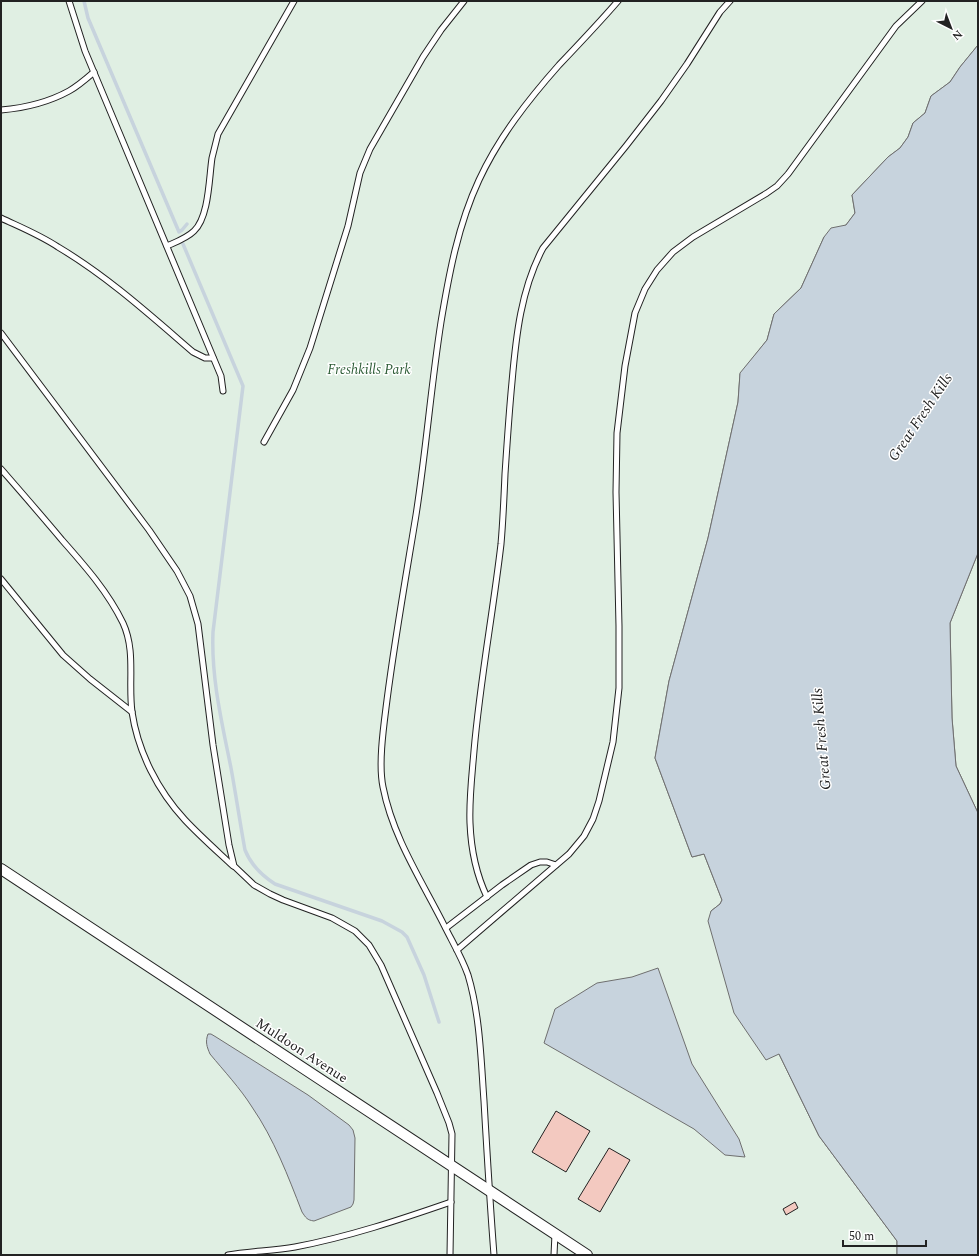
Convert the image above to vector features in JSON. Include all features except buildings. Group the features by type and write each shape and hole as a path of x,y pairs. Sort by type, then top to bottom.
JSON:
{"street":[{"name":"Muldoon Avenue","path":"1,869 489,1189 587,1255"}],"lane":[{"path":"69,1 85,51 214,358 221,376 222,391"},
{"path":"167,246 190,235 202,220 218,134 294,1"},
{"path":"264,442 293,390 310,348 348,226 360,173 370,149 423,57 441,30 464,1"},
{"path":"494,1255 480,1044 471,988 467,972 457,950 415,871 397,832 382,783 382,759 390,676 419,497 436,357 448,280 463,223 478,182 497,145 525,105 618,1"},
{"path":"487,897 478,877 472,849 470,796 477,716 501,539 507,439 514,364 519,324 529,277 543,248 661,101 687,64 720,12 730,1"},
{"path":"457,950 569,854 584,836 593,819 599,801 613,742 619,688 616,492 617,434 626,359 635,313 645,289 657,270 673,252 693,237 767,194 777,186 788,174 896,26 922,1"},
{"path":"1,110 28,106 58,96 76,87 94,72"},
{"path":"1,218 28,230 80,261 114,286 193,352 204,358 214,358"},
{"path":"1,333 149,530 177,571 190,596 198,624 213,745 229,845 234,866"},
{"path":"1,468 84,565 107,595 117,611 130,646 132,712 139,740 146,761 169,801 184,820 254,885 283,900 320,913 355,931 368,945 381,964 437,1093 452,1134 450,1255"},
{"path":"1,579 63,655 90,679 132,712"},
{"path":"446,928 531,865 540,862 556,865"},
{"path":"228,1255 282,1249 333,1239 450,1202"},
{"path":"554,1255 555,1233"}],"green space":[{"name":"Freshkills Park","path":"1,1 978,1 978,45 950,82 931,96 925,113 913,123 908,137 900,148 888,157 852,195 855,213 846,225 824,237 801,288 774,314 767,340 740,374 738,402 708,538 669,681 655,758 692,857 704,854 722,900 720,904 711,911 779,1054 819,1136 897,1241 897,1255 1,1255"},
{"path":"978,553 978,813 956,766 952,718 950,623"}],"water":[{"name":"Great Fresh Kills","path":"978,45 978,553 950,623 952,718 956,766 978,813 978,1255 897,1255 897,1241 819,1136 779,1054 766,1060 734,1013 708,921 711,911 720,904 722,900 704,854 692,857 655,758 669,681 708,538 738,402 740,373 767,340 774,314 801,288 824,237 831,228 846,225 855,213 852,195 888,157 900,148 908,137 913,123 925,113 931,96 950,82"},
{"path":"658,968 692,1064 739,1139 745,1157 725,1155 694,1129 544,1043 555,1009 597,983 632,977"},
{"path":"208,1034 216,1037 308,1095 349,1125 353,1130 355,1138 354,1200 351,1207 314,1221 306,1217 302,1212 280,1158 260,1119 232,1080 210,1054 207,1044"}],"waterway":[{"path":"84,1 88,18 179,232 187,224"},
{"path":"183,244 243,386 213,632 213,649 215,683 245,850 257,869 275,884 382,921 402,932 407,937 424,975 439,1022"}]}
